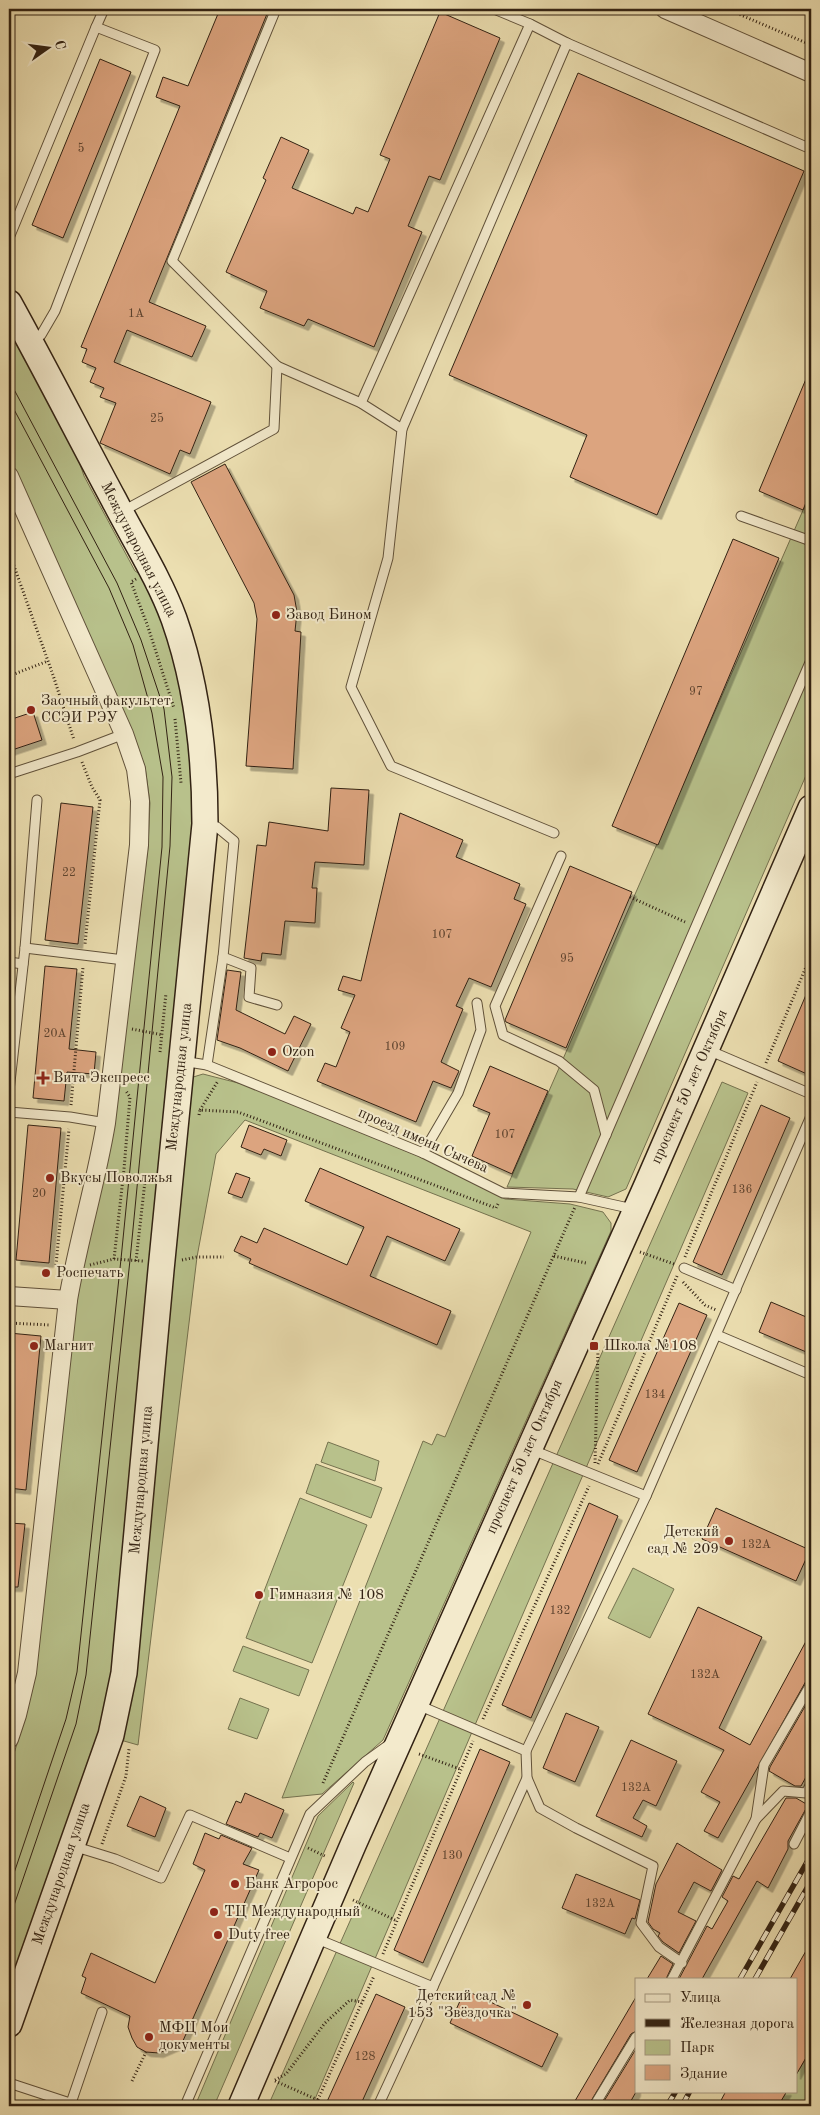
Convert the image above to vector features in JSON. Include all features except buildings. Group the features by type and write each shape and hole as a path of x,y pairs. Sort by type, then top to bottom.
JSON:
{"street":[{"path":"665,9 811,73"},
{"name":"Международная улица","path":"9,303 152,571 174,619 190,675 202,744 205,824 172,1048 172,1256 124,1673 111,1735 9,2024"},
{"path":"9,476 15,505 124,734 136,769 140,801 139,845 106,1124 100,1162 73,1270 68,1300 26,1674 9,1739"},
{"name":"проспект 50 лет Октября","path":"241,2106 402,1734 811,808"},
{"path":"9,1296 68,1300"}],"lane":[{"path":"9,238 104,9"},
{"path":"276,9 172,261 277,366 361,403 402,429"},
{"path":"494,9 530,24 567,43 811,149"},
{"path":"361,403 530,24"},
{"path":"30,341 40,334 56,311 155,50 96,27"},
{"path":"554,833 391,766 351,688 388,558 402,429 567,43"},
{"path":"120,513 274,429 277,366"},
{"path":"741,516 811,541"},
{"path":"579,1197 694,927 811,660"},
{"path":"9,774 77,752 124,734"},
{"path":"9,1091 25,948 37,800"},
{"path":"205,824 216,827 234,841 223,957 207,1065"},
{"path":"561,856 495,1006 502,1035 560,1061 594,1090 606,1135"},
{"path":"25,948 124,960"},
{"path":"223,957 251,968 249,997 277,1005"},
{"path":"9,962 23,964"},
{"path":"424,1153 458,1093 482,1030 477,1003"},
{"name":"проезд имени Сычева","path":"172,1048 207,1065 424,1153 503,1193 579,1197 635,1210"},
{"path":"706,1049 811,1094"},
{"path":"9,1112 70,1117 106,1124"},
{"path":"682,1963 659,1947 641,1923 653,1866 540,1808 527,1778 526,1751 646,1496 811,1116"},
{"path":"683,1267 736,1290"},
{"path":"716,1335 811,1375"},
{"path":"529,1448 646,1496"},
{"path":"756,1819 764,1765 811,1684"},
{"path":"416,1704 526,1751"},
{"path":"185,2106 310,1814 365,1762 402,1734"},
{"path":"378,2106 527,1778"},
{"path":"673,1978 756,1819 783,1791 809,1795 811,1784"},
{"path":"794,1844 811,1811"},
{"path":"72,1846 115,1859 161,1878 190,1815 290,1858"},
{"path":"315,1938 433,1987"},
{"path":"9,2083 73,2105 102,2012"},
{"path":"594,2106 635,2040"}],"path":[{"path":"727,9 811,45"},
{"path":"9,552 48,661 77,752 92,787 100,800 56,1267 73,1270 114,1259 136,1260 172,1256 180,1260 197,1257 224,1257"},
{"path":"131,582 148,627 174,710 182,788"},
{"path":"9,676 48,661"},
{"path":"630,897 694,927"},
{"path":"685,1258 811,955"},
{"path":"128,1028 172,1048 166,986"},
{"path":"198,1120 200,1110 224,1072"},
{"path":"114,1259 130,1097 122,1086"},
{"path":"200,1110 238,1112 496,1208 503,1193"},
{"path":"136,1260 145,1181 150,1175"},
{"path":"310,1814 579,1197"},
{"path":"639,1251 683,1267"},
{"path":"554,1256 586,1263"},
{"path":"315,2106 379,1965 478,1730 595,1474 677,1275 705,1305 725,1315"},
{"path":"9,1323 50,1325"},
{"path":"595,1474 598,1349"},
{"path":"419,1754 461,1769"},
{"path":"316,1852 327,1857"},
{"path":"353,1900 397,1921"},
{"path":"318,2100 274,2080 286,2074 325,2023 350,2000 362,2002"},
{"path":"132,2081 146,2052"}],"green space":[{"path":"9,326 75,450 84,476 135,571 146,578 155,597 181,678 193,738 197,830 118,1671 103,1733 9,2001 9,1769 26,1716 35,1674 75,1303 114,1127 148,847 150,803 145,767 131,729 9,457"},
{"path":"811,492 811,764 626,1189 608,1197 573,1189 507,1187"},
{"path":"203,1074 246,1085 421,1157 505,1199 570,1204 603,1212 611,1223 611,1231 383,1740 322,1794 282,1798 423,1441 432,1445 437,1434 445,1437 531,1232 245,1120 216,1154 197,1257 138,1745 117,1739 190,1078"},
{"path":"722,1082 748,1093 312,2106 268,2106"},
{"path":"328,1442 379,1461 375,1481 321,1462"},
{"path":"316,1464 382,1488 371,1518 306,1493"},
{"path":"300,1498 367,1525 312,1663 246,1638"},
{"path":"633,1568 674,1589 650,1638 608,1618"},
{"path":"243,1646 309,1670 299,1696 233,1671"},
{"path":"240,1698 269,1709 257,1739 228,1729"},
{"path":"353,1782 214,2106 195,2106 318,1816"},
{"path":"811,2049 811,2106 778,2106 786,2092 798,2092 798,2072"}],"tram line":[{"path":"9,380 117,583 141,640 164,709 172,777 170,846 130,1260 86,1675 76,1724 9,1920"},
{"path":"9,400 109,588 133,645 152,713 163,777 162,847 77,1672 66,1719 9,1888"}],"railway":[{"path":"741,1978 811,1855"},
{"path":"756,1978 811,1881"},
{"path":"667,2106 675,2092"},
{"path":"682,2106 689,2092"}],"place":[{"name":"Завод Бином","path":"276,615"},
{"name":"Заочный факультет ССЭИ РЭУ","path":"31,710"},
{"name":"Ozon","path":"272,1052"},
{"name":"Вита Экспресс","path":"43,1078"},
{"name":"Вкусы Поволжья","path":"50,1178"},
{"name":"Роспечать","path":"46,1273"},
{"name":"Магнит","path":"34,1346"},
{"name":"Школа №108","path":"594,1346"},
{"name":"Детский сад № 209","path":"729,1541"},
{"name":"Гимназия № 108","path":"259,1595"},
{"name":"Банк Агророс","path":"235,1884"},
{"name":"ТЦ Международный","path":"214,1912"},
{"name":"Duty free","path":"218,1935"},
{"name":"Детский сад № 153 \"Звёздочка\"","path":"527,2005"},
{"name":"МФЦ Мои документы","path":"149,2037"}]}
